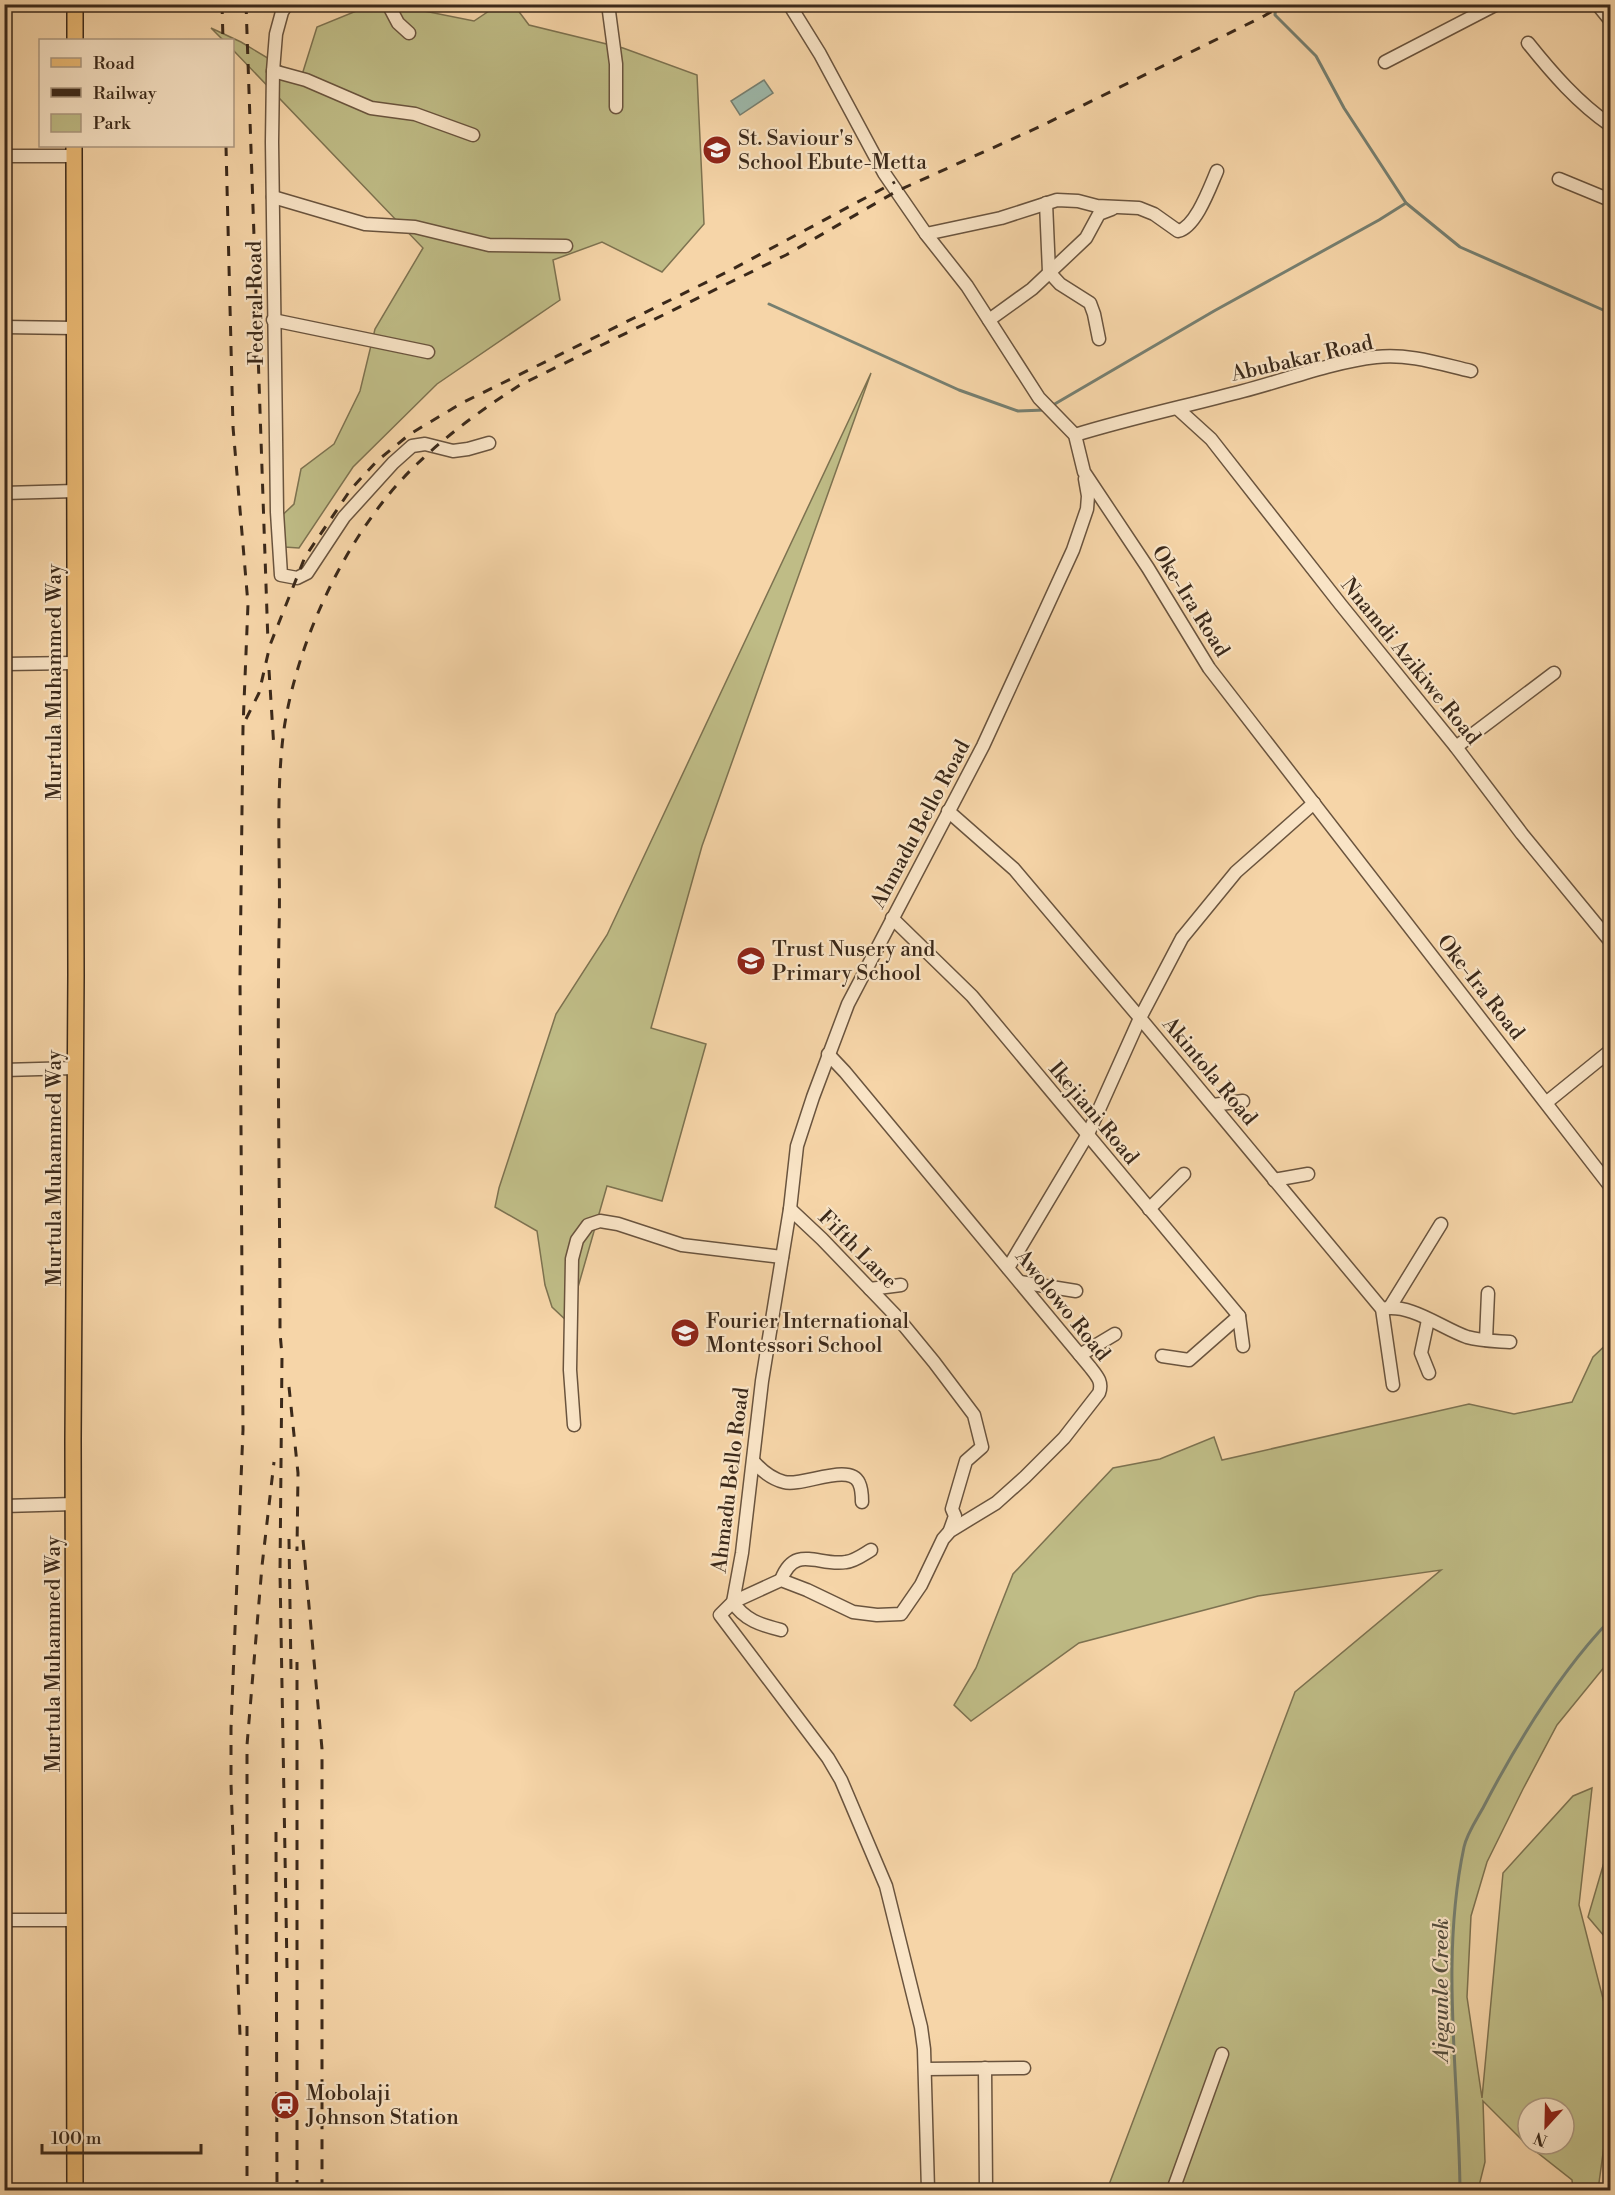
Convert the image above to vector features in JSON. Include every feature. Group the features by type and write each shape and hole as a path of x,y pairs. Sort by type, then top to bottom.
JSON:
{"main road":[{"path":"75,4 75,39"},
{"name":"Murtula Muhammed Way","path":"74,151 75,2190"}],"street":[{"name":"Federal Road","path":"287,4 282,12 276,34 273,70 273,320 277,512 281,575 297,578 307,573 344,517 393,463 412,446 425,444 453,451 489,443"},
{"path":"388,4 398,23 409,33"},
{"path":"608,4 616,64 616,107"},
{"name":"Oke-Ira Road","path":"789,4 820,54 884,173 926,234 967,286 1039,398 1075,435 1084,472 1148,568 1209,668 1611,1186"},
{"path":"1385,62 1497,4"},
{"path":"1597,4 1611,20"},
{"path":"1528,43 1576,97 1611,124"},
{"path":"273,70 306,80 372,108 415,114 473,135"},
{"path":"4,156 74,151"},
{"path":"926,234 1000,218 1058,200 1078,201 1096,206 1139,208 1154,214 1178,231 1183,230 1201,206 1217,171"},
{"path":"1559,179 1611,200"},
{"path":"273,197 365,224 415,227 489,245 566,246"},
{"path":"1046,203 1049,272 1060,284 1090,303 1099,339"},
{"path":"989,320 1032,289 1086,238 1099,214 1116,207"},
{"path":"273,320 428,352"},
{"path":"4,327 75,328"},
{"name":"Abubakar Road","path":"1178,409 1309,372 1377,357 1411,358 1471,371"},
{"path":"1075,435 1123,420 1178,409"},
{"name":"Nnamdi Azikiwe Road","path":"1178,409 1211,439 1456,747 1522,834 1611,941"},
{"name":"Ahmadu Bello Road","path":"781,1630 748,1619 739,1613 733,1602 742,1553 762,1381 790,1209 797,1146 828,1054 848,1004 983,746 1074,550 1088,503 1084,472"},
{"path":"4,493 75,491"},
{"path":"4,664 74,663"},
{"path":"1456,747 1554,674"},
{"path":"1008,1268 1088,1134 1140,1018 1182,938 1236,872 1314,803"},
{"name":"Akintola Road","path":"948,811 1014,869 1274,1180 1386,1308"},
{"name":"Ikejiani Road","path":"892,918 972,996 1239,1316"},
{"path":"1547,1102 1611,1051"},
{"name":"Awolowo Road","path":"781,1580 853,1612 877,1615 901,1614 921,1585 943,1539 950,1531 996,1503 1064,1438 1099,1393 1100,1382 1020,1282 828,1054"},
{"path":"4,1070 74,1068"},
{"path":"1213,1105 1243,1101"},
{"path":"1149,1209 1184,1174"},
{"path":"1274,1180 1308,1174"},
{"name":"Fifth Lane","path":"790,1209 897,1317 974,1415 982,1447 966,1461 952,1509 955,1516 950,1531"},
{"path":"574,1425 570,1370 572,1259 577,1240 588,1225 600,1221 618,1224 682,1245 782,1257"},
{"path":"1393,1384 1386,1308 1441,1224"},
{"path":"1020,1282 1076,1291"},
{"path":"870,1289 902,1285"},
{"path":"1486,1340 1488,1293"},
{"path":"1386,1308 1428,1320 1469,1338 1510,1342"},
{"path":"1239,1316 1243,1346"},
{"path":"1162,1356 1190,1360 1239,1316"},
{"path":"1428,1320 1420,1353 1429,1373"},
{"path":"1080,1355 1115,1334"},
{"path":"754,1462 762,1472 785,1483 806,1482 832,1474 848,1475 859,1482 862,1502"},
{"path":"4,1506 74,1504"},
{"path":"872,1550 843,1563 799,1559 786,1568 781,1580 733,1602 720,1615 828,1758 841,1780 886,1886 921,2027 926,2069 928,2190"},
{"path":"4,1920 75,1920"},
{"path":"1173,2190 1222,2054"},
{"path":"985,2068 986,2190"},
{"path":"926,2069 1024,2068"}],"green space":[{"path":"371,5 394,5 474,21 498,5 514,5 529,25 623,48 697,75 704,224 662,272 602,242 553,260 560,300 437,384 353,467 299,548 284,547 272,525 294,504 301,469 334,444 360,391 375,329 423,248 234,51 234,39 222,39 211,28 241,42 301,78 317,27"},
{"path":"871,373 702,846 651,1028 706,1044 662,1201 607,1186 568,1322 552,1307 545,1285 537,1231 495,1207 499,1188 556,1014 607,935"},
{"path":"1610,1341 1610,1660 1557,1725 1487,1862 1471,1916 1467,1997 1482,2098 1503,1873 1573,1796 1592,1788 1579,1905 1610,2026 1610,2122 1605,2139 1598,2190 1573,2190 1572,2180 1542,2156 1576,2156 1576,2096 1516,2096 1516,2134 1483,2101 1485,2162 1478,2190 1107,2190 1295,1692 1441,1570 1258,1596 1079,1643 971,1721 954,1705 976,1668 1013,1574 1113,1468 1160,1459 1214,1437 1222,1460 1469,1404 1514,1414 1572,1402 1593,1357"},
{"path":"1610,1842 1610,1943 1588,1917"}],"shaded area":[{"path":"764,80 773,93 740,115 731,101"}],"waterway":[{"path":"1276,4 1275,15 1316,56 1344,108 1406,203 1460,247 1610,313"},
{"path":"1053,405 1406,203"},
{"path":"769,304 959,390 1018,411 1045,410"},
{"name":"Ajegunle Creek","path":"1460,2190 1452,1975 1457,1890 1465,1842 1541,1708 1574,1662 1610,1620"}],"railway":[{"path":"222,4 223,39"},
{"path":"246,4 268,643"},
{"path":"287,1968 280,1573 282,1355 278,1082 280,780 284,729 291,694 301,658 330,586 349,552 392,490 441,442 520,385 786,255 897,191 1039,127 1284,4"},
{"path":"226,147 233,427 248,604 243,727 240,978 243,1430 231,1728 240,2036"},
{"path":"246,719 259,693 270,645 305,557 351,489 377,461 410,434 462,403 729,271 895,182"},
{"path":"269,670 274,749"},
{"path":"289,1387 298,1473 297,1551"},
{"path":"247,1984 247,1745 262,1566 274,1462"},
{"path":"289,1539 291,1671"},
{"path":"303,1540 322,1749 322,2190"},
{"path":"297,1662 297,2190"},
{"path":"276,1832 277,2190"},
{"path":"247,2026 247,2190"}],"place":[{"name":"St. Saviour's School Ebute-Metta","path":"717,150"},
{"name":"Trust Nusery and Primary School","path":"751,961"},
{"name":"Fourier International Montessori School","path":"685,1333"},
{"name":"Mobolaji Johnson Station","path":"285,2105"}]}
